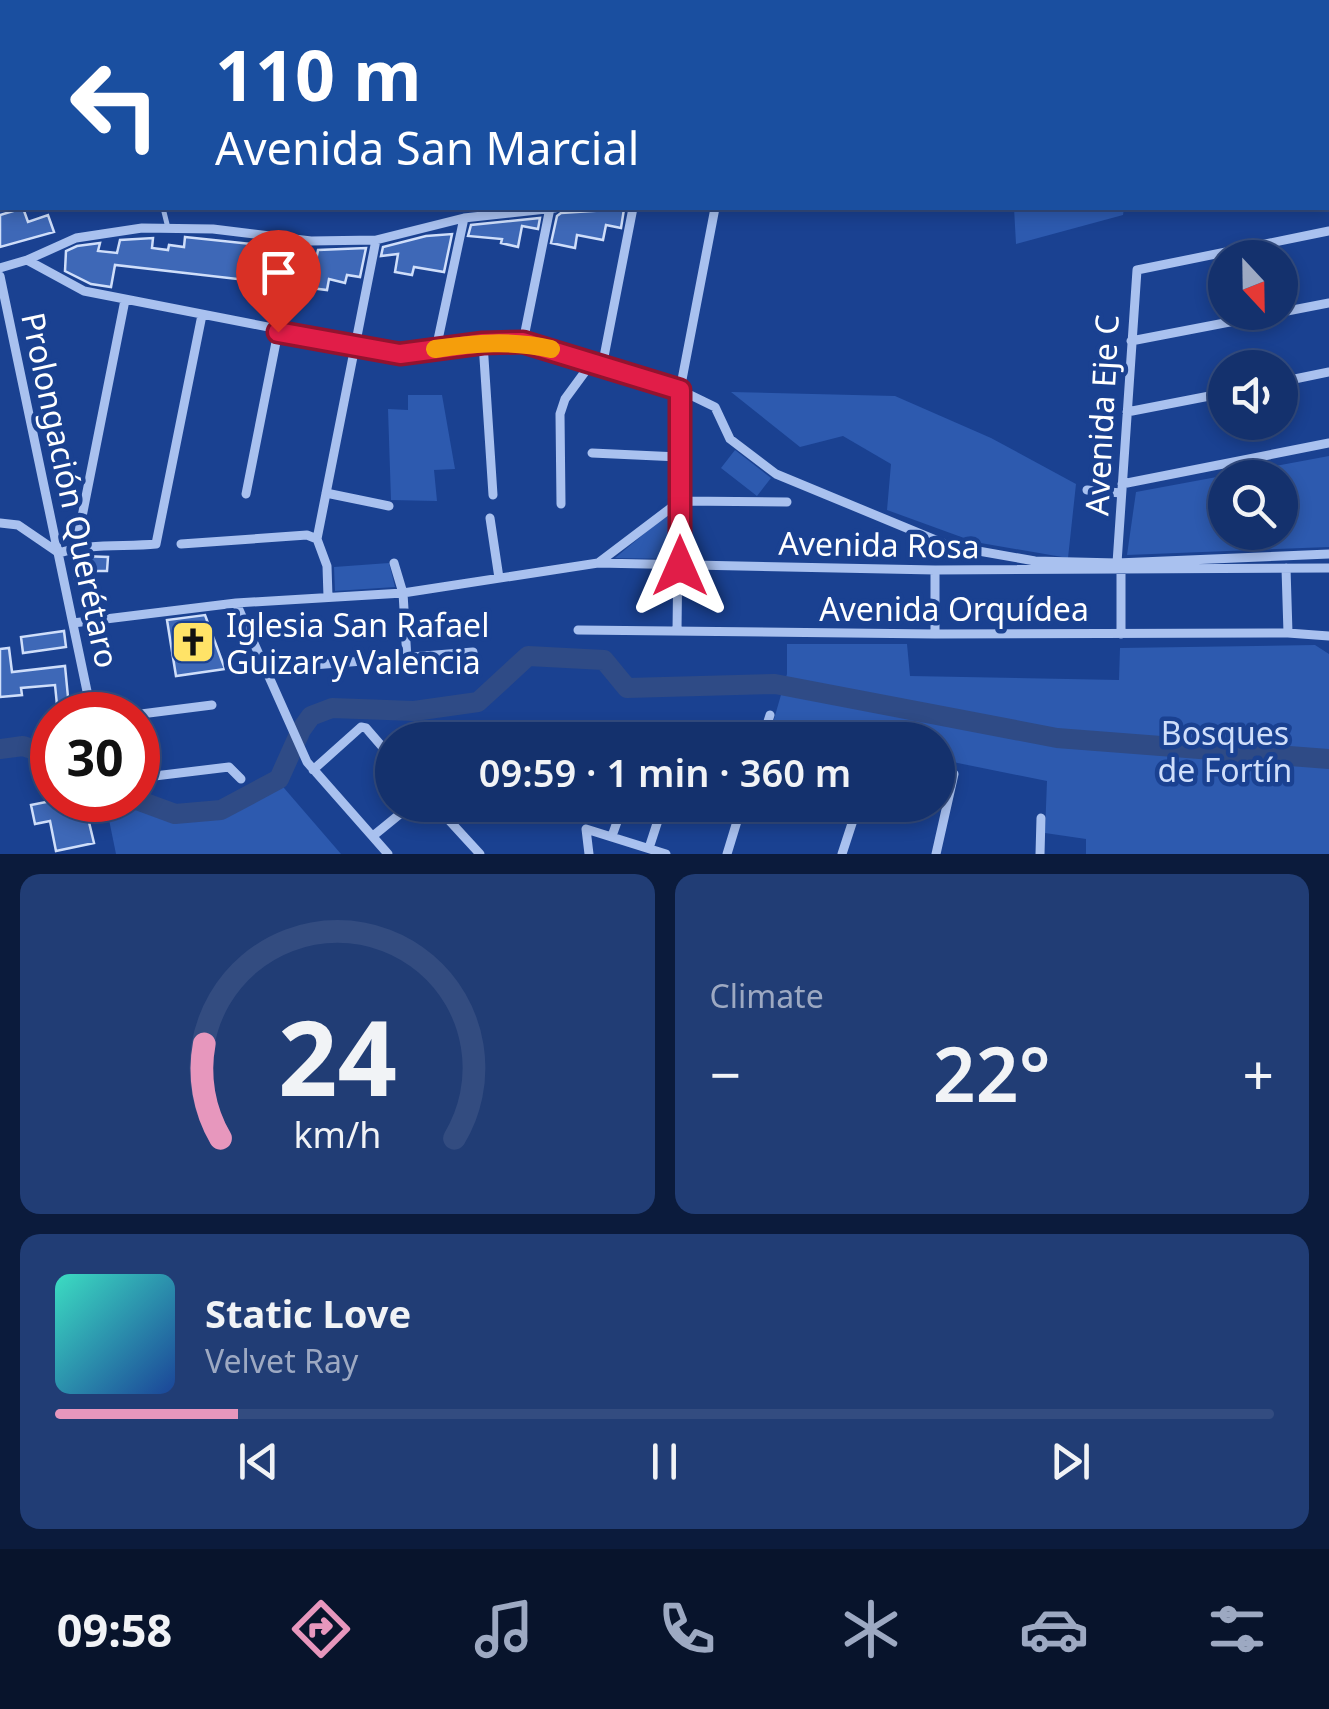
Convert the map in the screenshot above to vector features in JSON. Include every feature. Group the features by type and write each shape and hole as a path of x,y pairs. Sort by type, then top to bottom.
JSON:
{"street":[{"path":"0,268 76,238 142,228 213,229 311,241 376,240 464,218 534,210"},
{"path":"523,342 552,210"},
{"path":"602,367 633,210"},
{"path":"677,631 680,390 715,210"},
{"path":"436,349 464,218"},
{"name":"Avenida Eje C","path":"1121,634 1122,488 1137,270 1329,231"},
{"path":"328,598 327,566 316,539 376,240"},
{"path":"27,260 84,291 400,354 483,343 523,342 558,350 680,390 715,407 730,439 776,474 950,546 1035,561 1119,567 1329,554"},
{"name":"Prolongación Querétaro","path":"0,276 87,692"},
{"path":"76,547 125,300"},
{"path":"1131,341 1329,303"},
{"path":"0,523 18,525 59,553 76,547 156,544 202,315"},
{"path":"246,494 278,332"},
{"path":"483,343 493,496"},
{"path":"561,504 560,414 565,399 587,370 602,367"},
{"path":"1298,378 1329,372"},
{"path":"1127,412 1208,395"},
{"path":"1087,490 1122,488 1329,443"},
{"path":"592,453 679,457"},
{"path":"326,493 389,506"},
{"path":"598,564 680,501 787,502"},
{"path":"490,518 499,578"},
{"path":"181,544 306,535 316,539"},
{"path":"394,562 402,593 407,659"},
{"name":"Avenida Rosa","path":"73,624 236,604 402,593 598,564 934,570 1329,568"},
{"path":"1286,568 1288,633"},
{"path":"934,570 935,634"},
{"path":"236,604 310,766 388,854"},
{"name":"Avenida Orquídea","path":"578,630 1329,636"},
{"path":"264,669 473,652"},
{"path":"160,712 212,705"},
{"path":"768,722 770,715"},
{"path":"310,766 361,728 375,742"},
{"path":"160,775 229,767 241,779"},
{"path":"1040,854 1041,818"},
{"path":"373,836 391,822"},
{"path":"451,822 480,854"},
{"path":"612,836 617,822"},
{"path":"648,848 656,822"},
{"path":"727,854 737,822"},
{"path":"842,854 852,822"},
{"path":"936,854 943,822"},
{"path":"589,854 586,829 666,854"}],"lane":[{"path":"164,210 168,228"}],"green space":[{"path":"1014,210 1124,210 1123,215 1016,244"},
{"path":"731,392 895,396 991,438 1076,484 1068,558 975,542 887,510 891,464 843,436 800,447"},
{"path":"408,395 442,395 455,469 434,470 437,501 391,500 388,409 408,410"},
{"path":"735,450 771,478 757,496 721,468"},
{"path":"1329,456 1329,547 1298,548 1298,462"},
{"path":"1208,479 1208,550 1253,550 1127,555 1136,492"},
{"path":"669,513 675,516 674,559 615,558"},
{"path":"389,563 395,587 335,591 334,567"},
{"name":"Bosques de Fortín","path":"787,644 907,644 910,676 1119,680 1120,648 1315,645 1329,654 1329,854 1086,854 1086,839 1045,833 1047,781 955,762 955,722 773,722 787,674"},
{"path":"277,775 341,854 116,854 109,822 160,822 160,802 174,808 218,802"}],"building":[{"path":"24,210 28,222 48,215 54,232 0,247 0,215"},
{"path":"624,210 621,228 606,225 603,240 577,235 575,248 551,243 561,213"},
{"path":"540,218 538,229 522,226 518,247 501,243 502,239 468,236 471,225"},
{"path":"452,234 444,272 414,267 412,275 395,272 398,254 381,256 383,247"},
{"path":"185,237 270,246 263,275 256,273 246,280 115,265 111,287 91,284 65,271 66,251 77,246 100,243 98,251 117,253 120,240 153,238 152,248 168,250 169,245 184,247"},
{"path":"366,248 360,277 347,275 345,283 329,279 327,290 278,284 281,272 296,274 298,266 315,266 318,250"},
{"path":"82,556 108,557 107,571 93,571 92,578 75,578 76,563 82,563"},
{"name":"Iglesia San Rafael Guizar y Valencia","path":"205,615 225,669 176,676 167,620"},
{"path":"64,631 66,647 23,653 21,637"},
{"path":"9,648 12,672 65,666 68,692 56,692 55,685 21,688 22,695 0,697 0,649"},
{"path":"50,822 89,822 94,843 56,851"}],"waterway":[{"path":"160,808 175,814 221,810 279,779 311,716 332,708 414,711 478,702 528,656 604,660 627,688 775,684 1057,738 1329,759"},
{"path":"0,749 30,748"}],"slow traffic":[{"path":"435,349 523,342 551,349"}],"place":[{"name":"Iglesia San Rafael Guizar y Valencia","path":"193,642"}],"route":[{"path":"278,332 400,354 460,345 523,342 680,390 680,566"}]}
